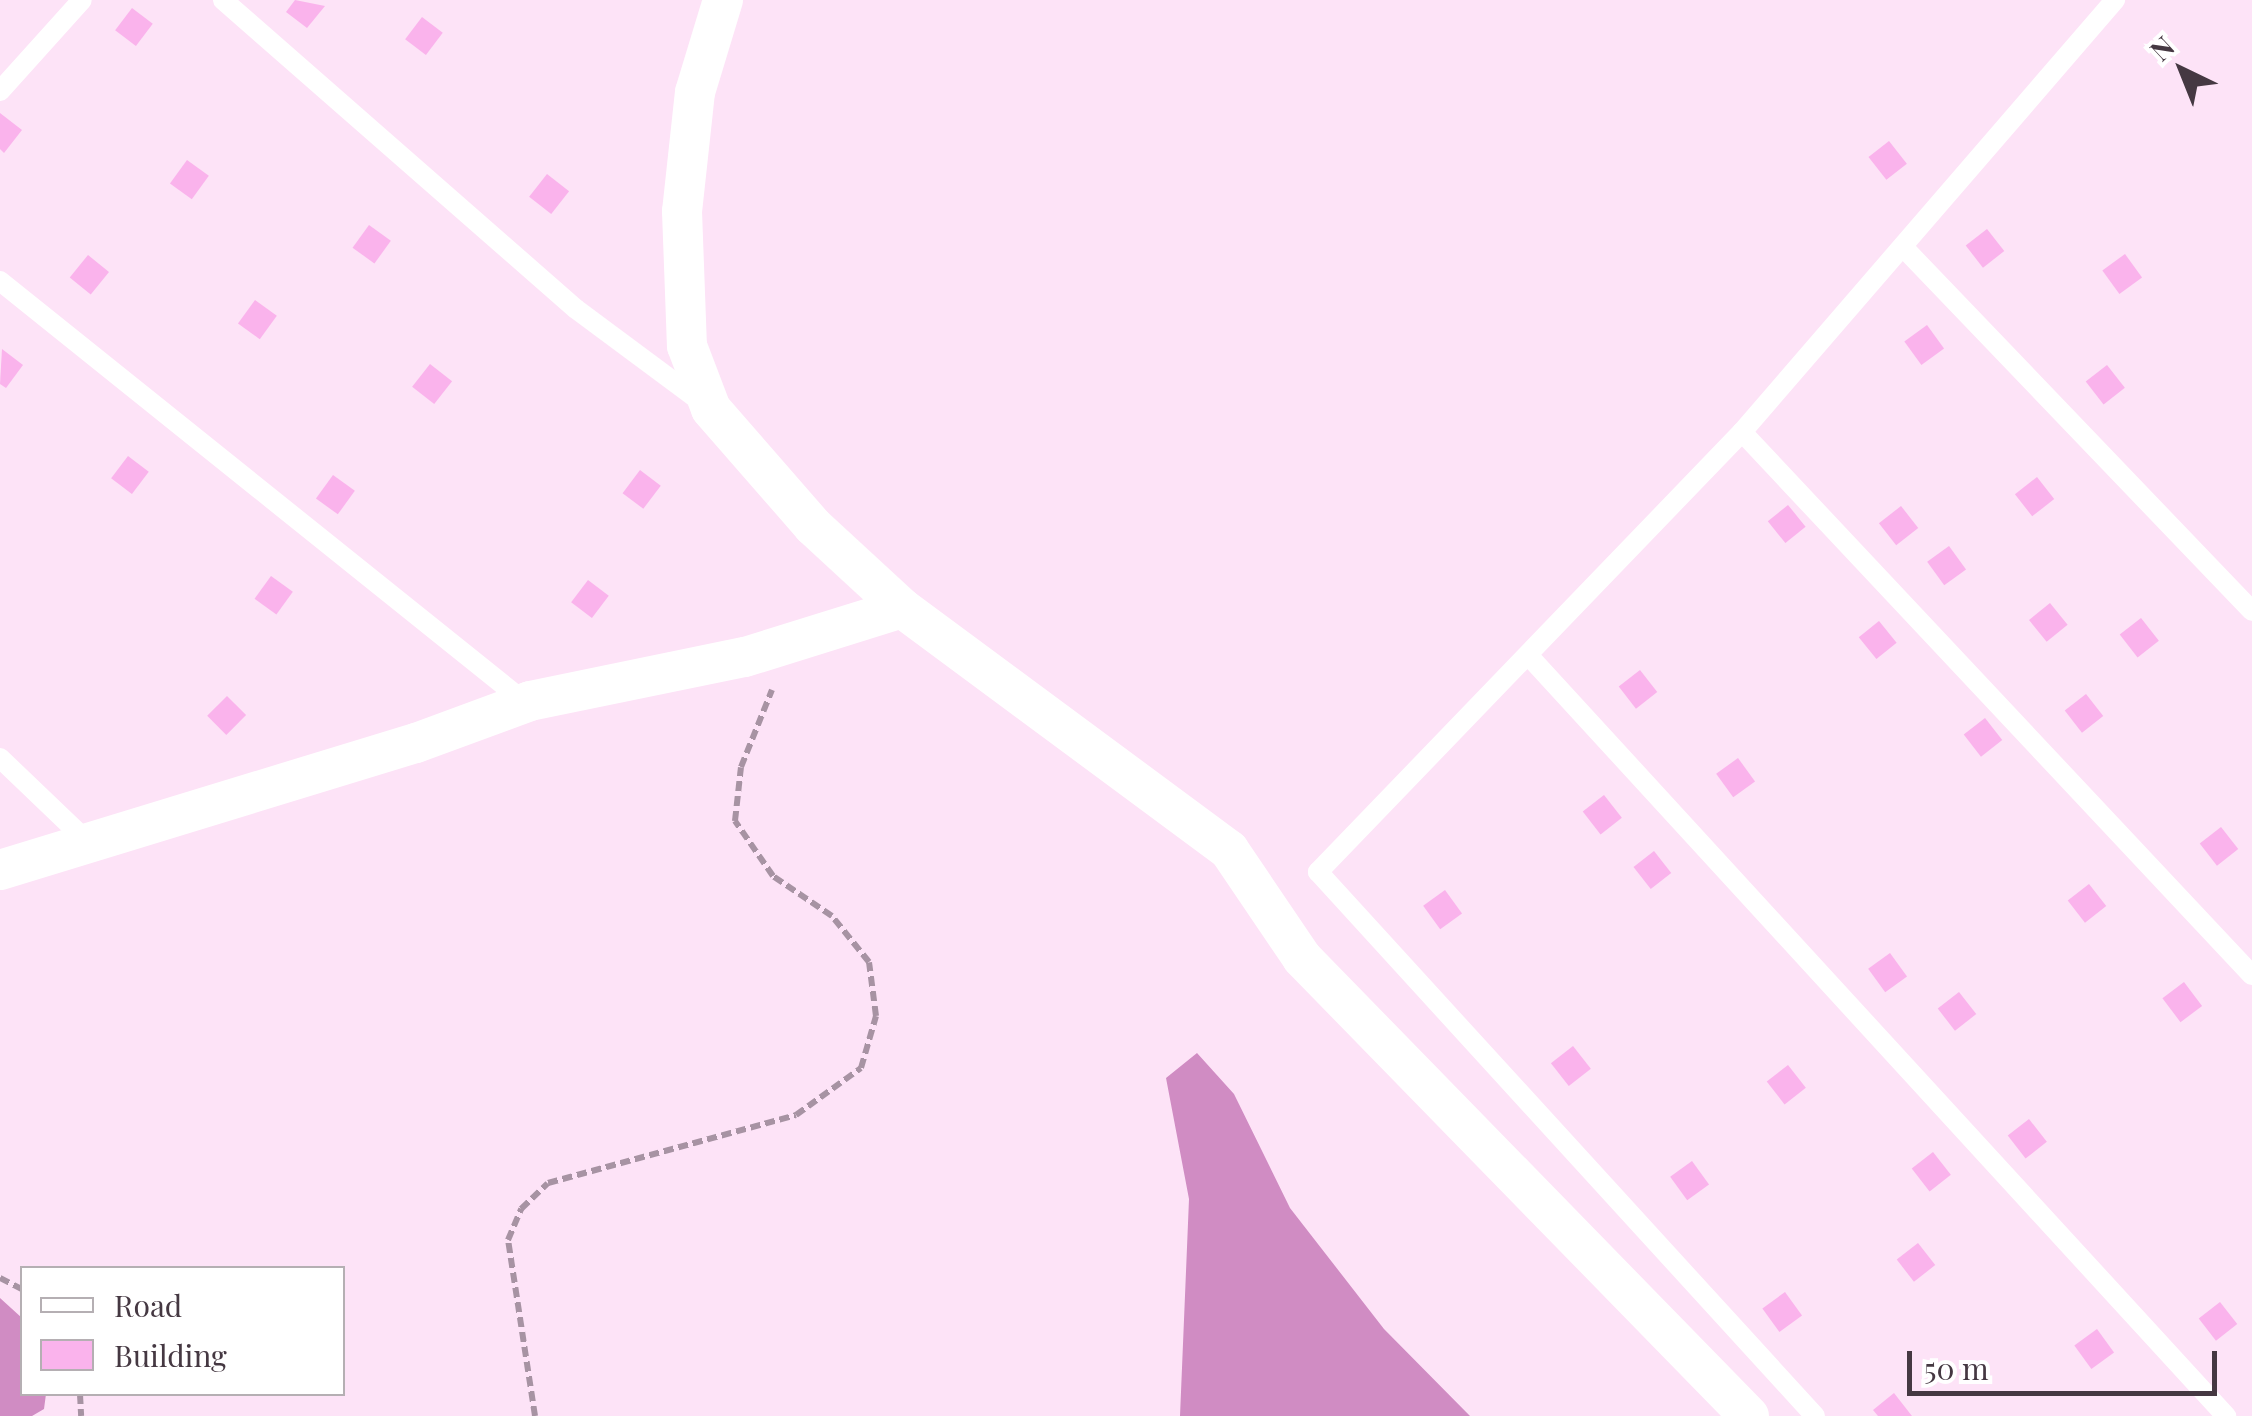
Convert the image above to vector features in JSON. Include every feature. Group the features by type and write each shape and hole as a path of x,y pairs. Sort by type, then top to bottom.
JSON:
{"street":[{"path":"723,0 696,92 682,211 687,346 711,409 813,526 902,608 1229,850 1302,958 1749,1416"},
{"path":"0,870 526,702 790,643 902,608"}],"lane":[{"path":"0,91 82,0"},
{"path":"224,0 576,309 711,409"},
{"path":"1815,1416 1318,872 1742,432 1905,249 2115,0"},
{"path":"1905,249 2252,612"},
{"path":"0,281 526,702"},
{"path":"1742,432 2252,975"},
{"path":"1528,655 2226,1416"},
{"path":"0,758 90,844"}],"path":[{"path":"536,1416 508,1240 521,1208 548,1183 796,1115 861,1068 876,1016 869,962 832,916 773,876 736,821 742,766 790,643"}],"shaded area":[{"path":"1197,1053 1234,1094 1290,1208 1384,1329 1470,1416 1180,1416 1189,1199 1166,1078"},
{"path":"0,1298 20,1316 20,1396 46,1396 44,1409 32,1416 0,1416"}],"building":[{"path":"295,0 325,6 307,28 286,12"},
{"path":"132,8 153,24 136,46 115,30"},
{"path":"422,17 443,33 426,55 405,39"},
{"path":"0,113 22,130 4,153 0,149"},
{"path":"1889,141 1907,164 1886,180 1869,157"},
{"path":"187,160 209,176 192,199 170,183"},
{"path":"547,174 569,191 551,214 529,197"},
{"path":"369,225 391,241 374,264 353,248"},
{"path":"1987,229 2004,251 1983,268 1966,246"},
{"path":"2125,254 2142,277 2119,294 2102,270"},
{"path":"88,255 109,272 91,295 70,278"},
{"path":"255,300 277,316 260,339 238,323"},
{"path":"1927,325 1944,348 1921,365 1904,341"},
{"path":"2,349 23,365 6,388 0,384"},
{"path":"430,364 452,381 434,404 412,387"},
{"path":"2107,365 2125,388 2104,404 2086,382"},
{"path":"128,456 149,472 132,494 111,478"},
{"path":"640,470 661,486 643,509 623,493"},
{"path":"333,475 355,491 338,514 316,498"},
{"path":"2037,477 2054,499 2032,516 2015,494"},
{"path":"1788,505 1806,527 1785,543 1768,521"},
{"path":"1901,506 1918,528 1896,545 1879,523"},
{"path":"1949,546 1966,569 1944,585 1927,562"},
{"path":"271,576 293,592 276,615 255,599"},
{"path":"588,580 609,596 592,618 571,602"},
{"path":"2050,603 2068,625 2047,642 2029,620"},
{"path":"2141,618 2159,641 2138,657 2120,635"},
{"path":"1879,621 1897,643 1876,659 1859,637"},
{"path":"1640,670 1657,692 1636,709 1619,687"},
{"path":"2086,694 2103,716 2082,733 2065,711"},
{"path":"227,696 246,715 226,735 207,716"},
{"path":"1985,718 2002,740 1981,757 1964,735"},
{"path":"1738,758 1755,781 1733,797 1716,774"},
{"path":"1604,795 1622,818 1601,834 1583,812"},
{"path":"2221,827 2238,849 2217,866 2200,844"},
{"path":"1654,851 1671,873 1651,889 1634,867"},
{"path":"2089,884 2106,906 2085,923 2068,901"},
{"path":"1445,890 1462,913 1440,929 1423,906"},
{"path":"1890,953 1907,976 1885,992 1868,969"},
{"path":"2184,982 2202,1006 2180,1022 2162,998"},
{"path":"1959,992 1976,1014 1955,1031 1938,1009"},
{"path":"1573,1046 1591,1069 1569,1086 1551,1063"},
{"path":"1788,1065 1806,1088 1785,1104 1767,1082"},
{"path":"2029,1119 2047,1142 2026,1158 2008,1136"},
{"path":"1933,1152 1951,1175 1930,1191 1912,1169"},
{"path":"1692,1161 1709,1184 1687,1200 1670,1177"},
{"path":"1918,1243 1935,1265 1914,1282 1897,1260"},
{"path":"1785,1292 1802,1315 1779,1332 1762,1308"},
{"path":"2220,1302 2237,1324 2216,1341 2199,1319"},
{"path":"2097,1329 2114,1352 2091,1369 2074,1345"},
{"path":"1894,1393 1912,1416 1878,1416 1873,1410"}]}
